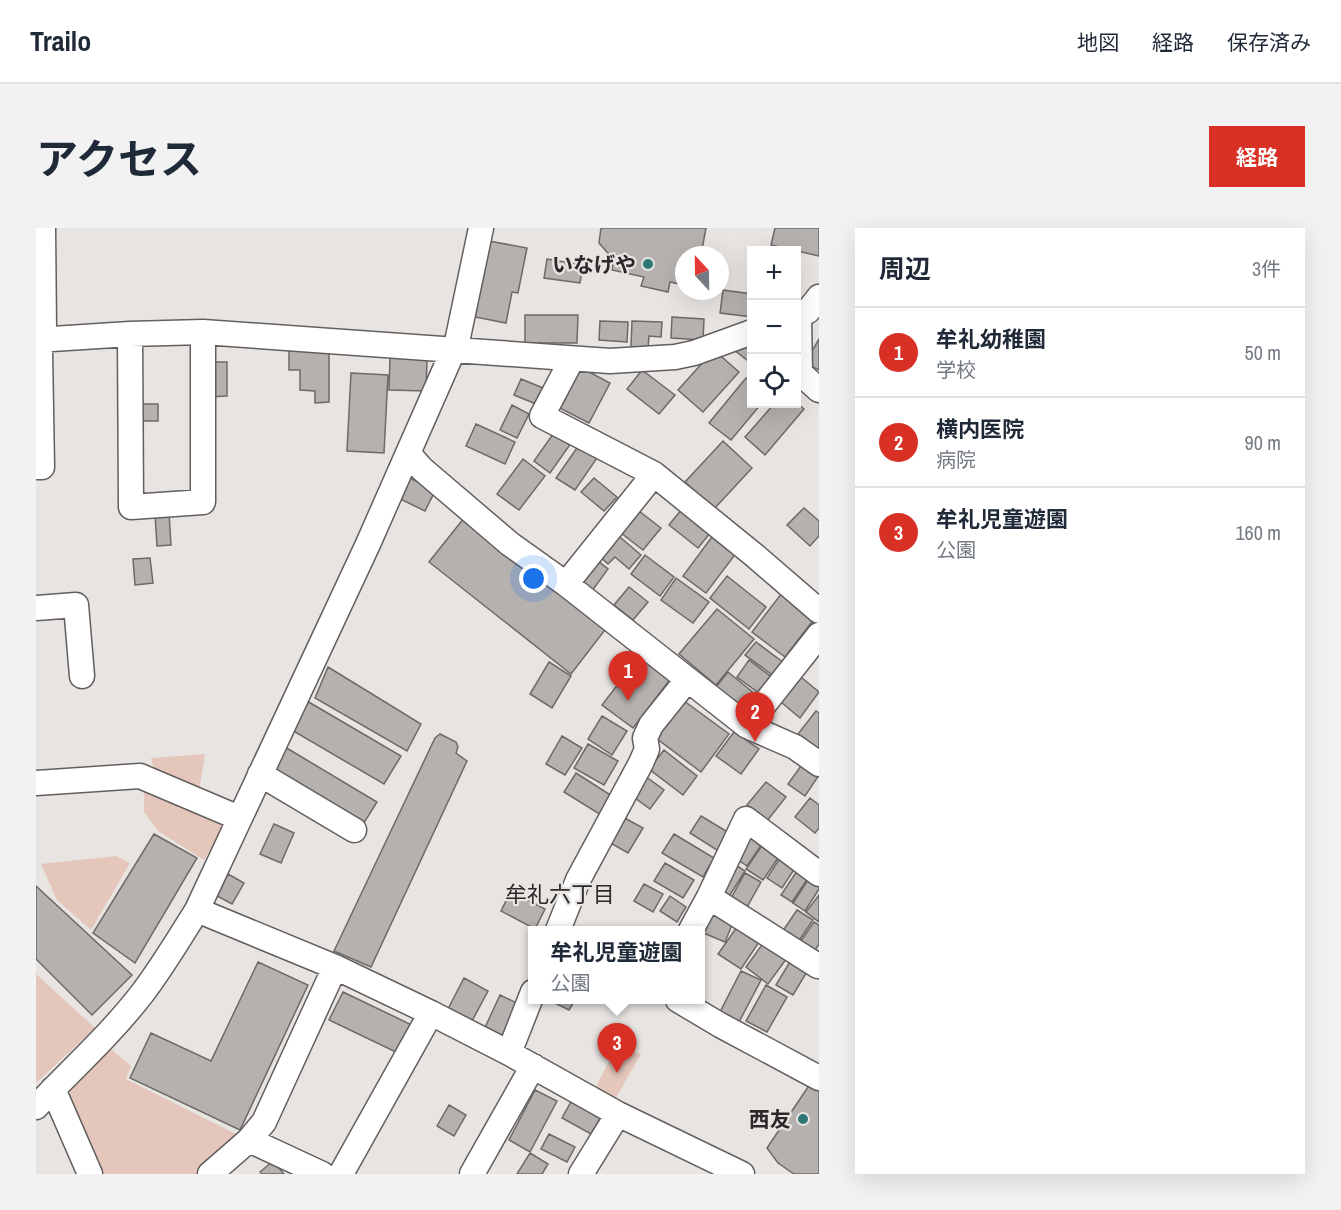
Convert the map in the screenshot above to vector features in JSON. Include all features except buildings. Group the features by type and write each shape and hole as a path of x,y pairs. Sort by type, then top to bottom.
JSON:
{"street":[{"path":"36,467 42,467 39,340 44,330 43,228"},
{"path":"36,1107 101,1042 140,996 197,910 290,714 409,454 457,342 481,228"},
{"path":"801,315 808,311 819,297"},
{"path":"39,340 203,332 610,361 675,357 694,353 747,334"},
{"path":"130,334 131,507 203,502 203,332"},
{"path":"799,354 800,373 819,390"},
{"path":"572,359 542,416 654,474 819,611"},
{"path":"409,454 422,469 510,544 566,584 747,726 795,747 819,764"},
{"path":"566,584 654,474"},
{"path":"36,608 76,605 82,676"},
{"path":"747,726 819,635"},
{"path":"560,926 578,880 648,749 645,738 651,725 687,680"},
{"path":"260,774 354,830"},
{"path":"36,783 140,776 239,818"},
{"path":"693,926 746,819 819,874"},
{"path":"709,897 818,966 819,964"},
{"path":"197,910 335,967 431,1013 509,1053 618,1114 742,1174"},
{"path":"210,1174 249,1140 264,1122 335,967"},
{"path":"509,1053 528,1004"},
{"path":"686,1004 720,1025 819,1078"},
{"path":"341,1174 431,1013"},
{"path":"472,1174 533,1066"},
{"path":"54,1089 90,1174"},
{"path":"581,1174 618,1114"},
{"path":"249,1140 322,1174"}],"shaded area":[{"path":"205,754 199,792 156,776 151,758"},
{"path":"144,784 224,824 204,860 158,831 144,812"},
{"path":"116,856 130,863 91,930 57,900 41,864"},
{"path":"36,974 95,1028 36,1083"},
{"path":"106,1045 131,1066 126,1079 242,1137 202,1174 99,1174 62,1093"},
{"path":"616,1047 641,1054 613,1103 593,1093"}],"place":[{"name":"いなげや","path":"648,264"},
{"name":"牟礼幼稚園","path":"628,701"},
{"name":"横内医院","path":"755,742"},
{"name":"牟礼児童遊園","path":"617,1073"},
{"name":"西友","path":"803,1119"}],"district":[{"name":"牟礼六丁目","path":"560,894"}]}
